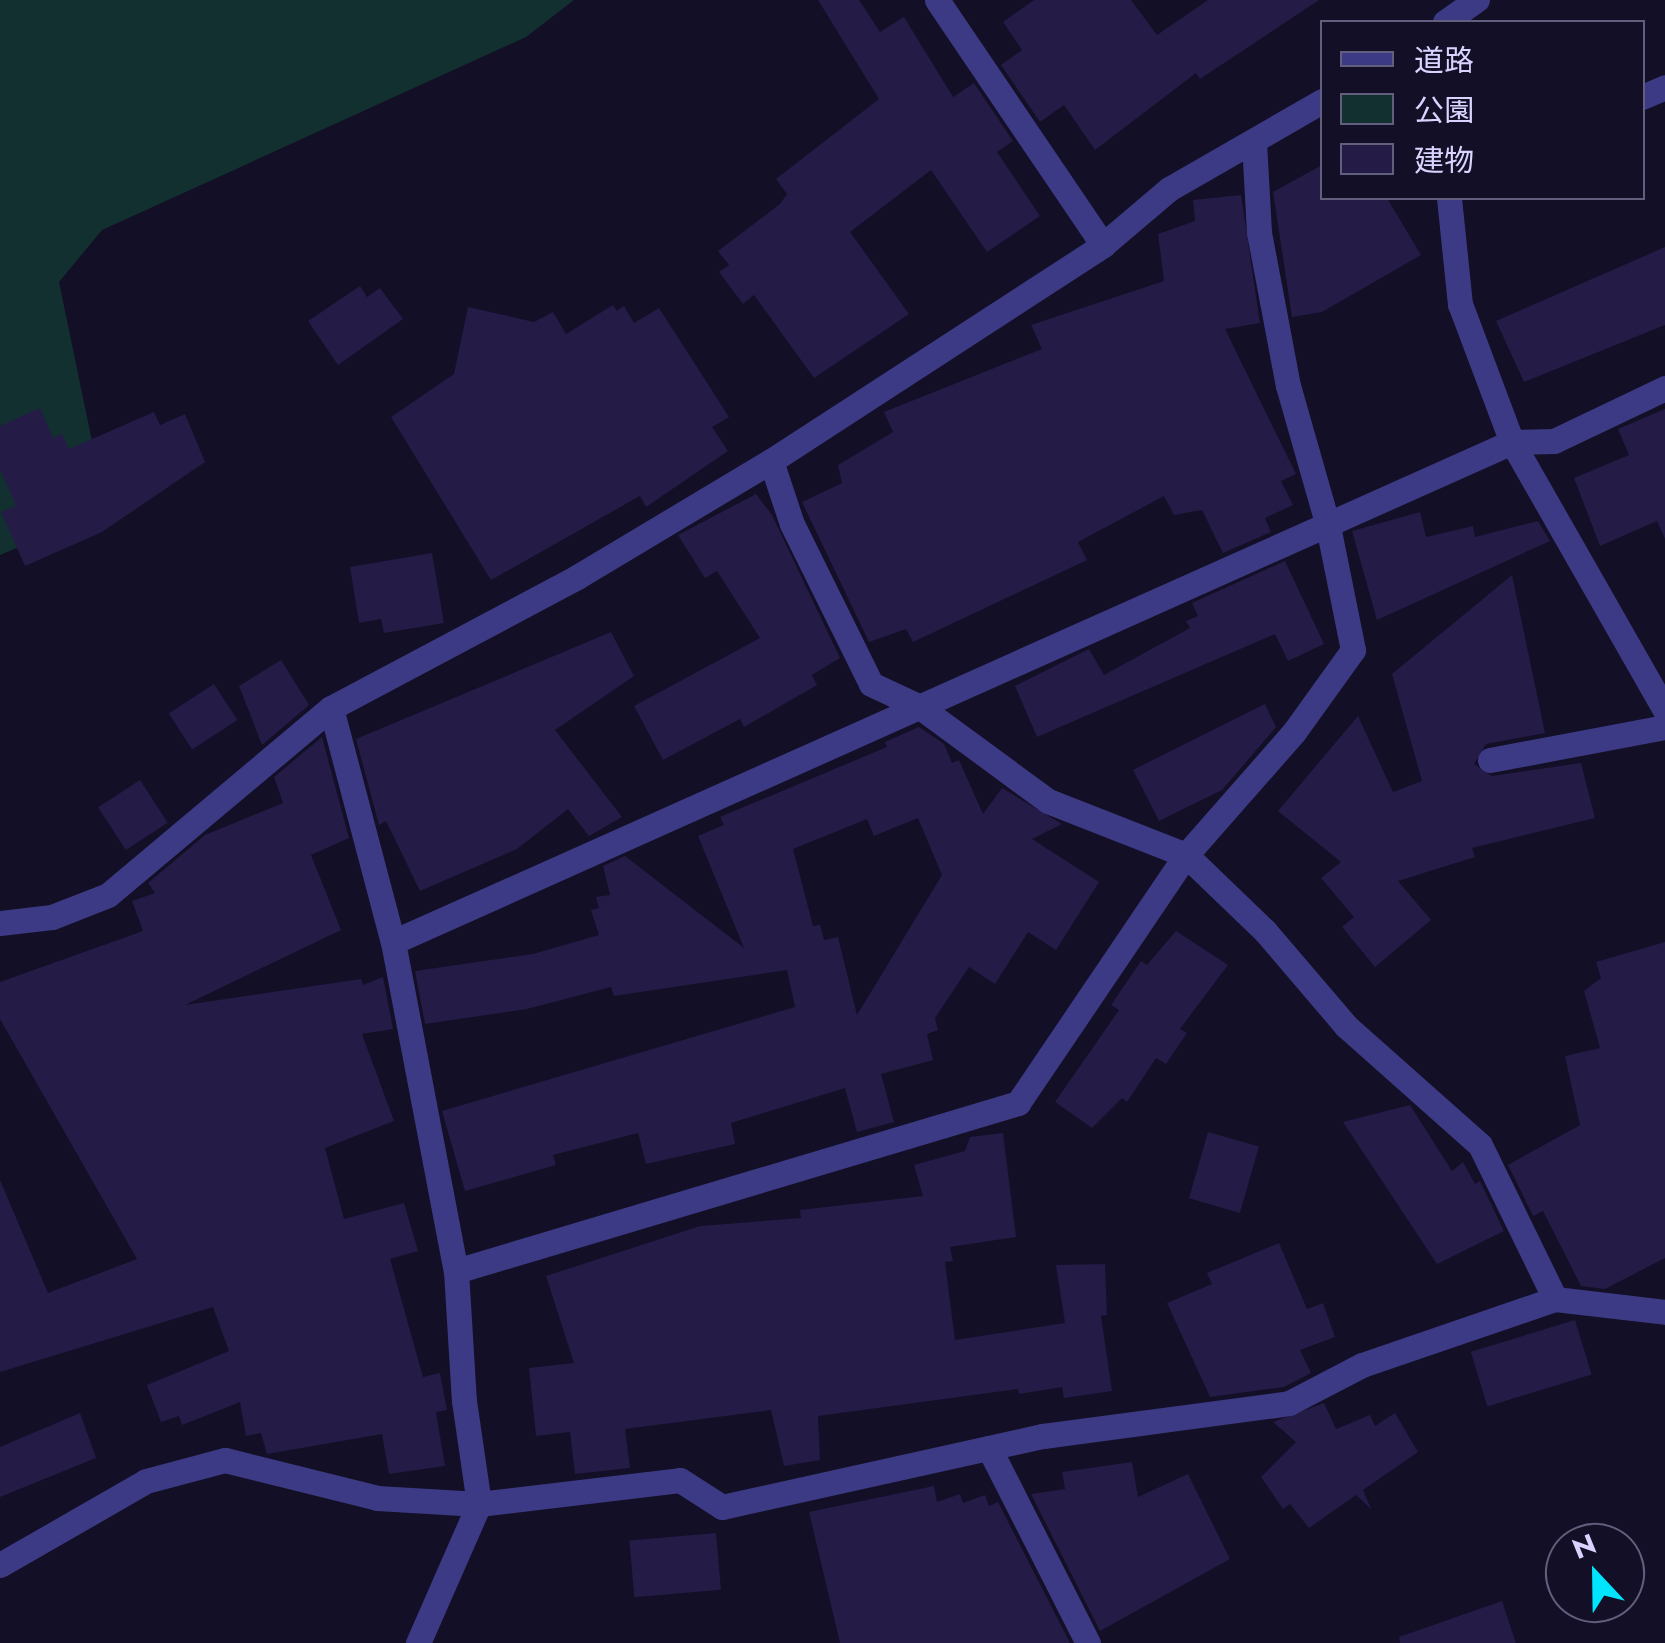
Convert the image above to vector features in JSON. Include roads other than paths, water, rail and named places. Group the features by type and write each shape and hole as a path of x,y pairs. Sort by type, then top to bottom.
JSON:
{"street":[{"path":"937,0 1103,245"},
{"path":"1446,20 1477,0"},
{"path":"0,923 52,916 108,895 331,708 577,577 772,462 1103,245 1170,189 1254,144 1320,102"},
{"path":"456,1271 1018,1103 1186,855 1294,732 1353,650 1328,526 1288,386 1259,232 1254,144"},
{"path":"1449,200 1460,304 1512,442 1665,710"},
{"path":"393,942 1512,442 1554,441 1665,388"},
{"path":"772,462 792,524 872,684 920,707 1048,801 1186,855 1265,930 1346,1026 1480,1145 1555,1299"},
{"path":"331,708 393,942 456,1271 464,1401 479,1504 418,1643"},
{"path":"1490,760 1665,727"},
{"path":"0,1565 146,1482 224,1460 378,1498 479,1504 680,1480 722,1507 988,1448 1290,1403 1362,1365 1555,1299 1665,1312"},
{"path":"988,1448 1088,1643"}]}
